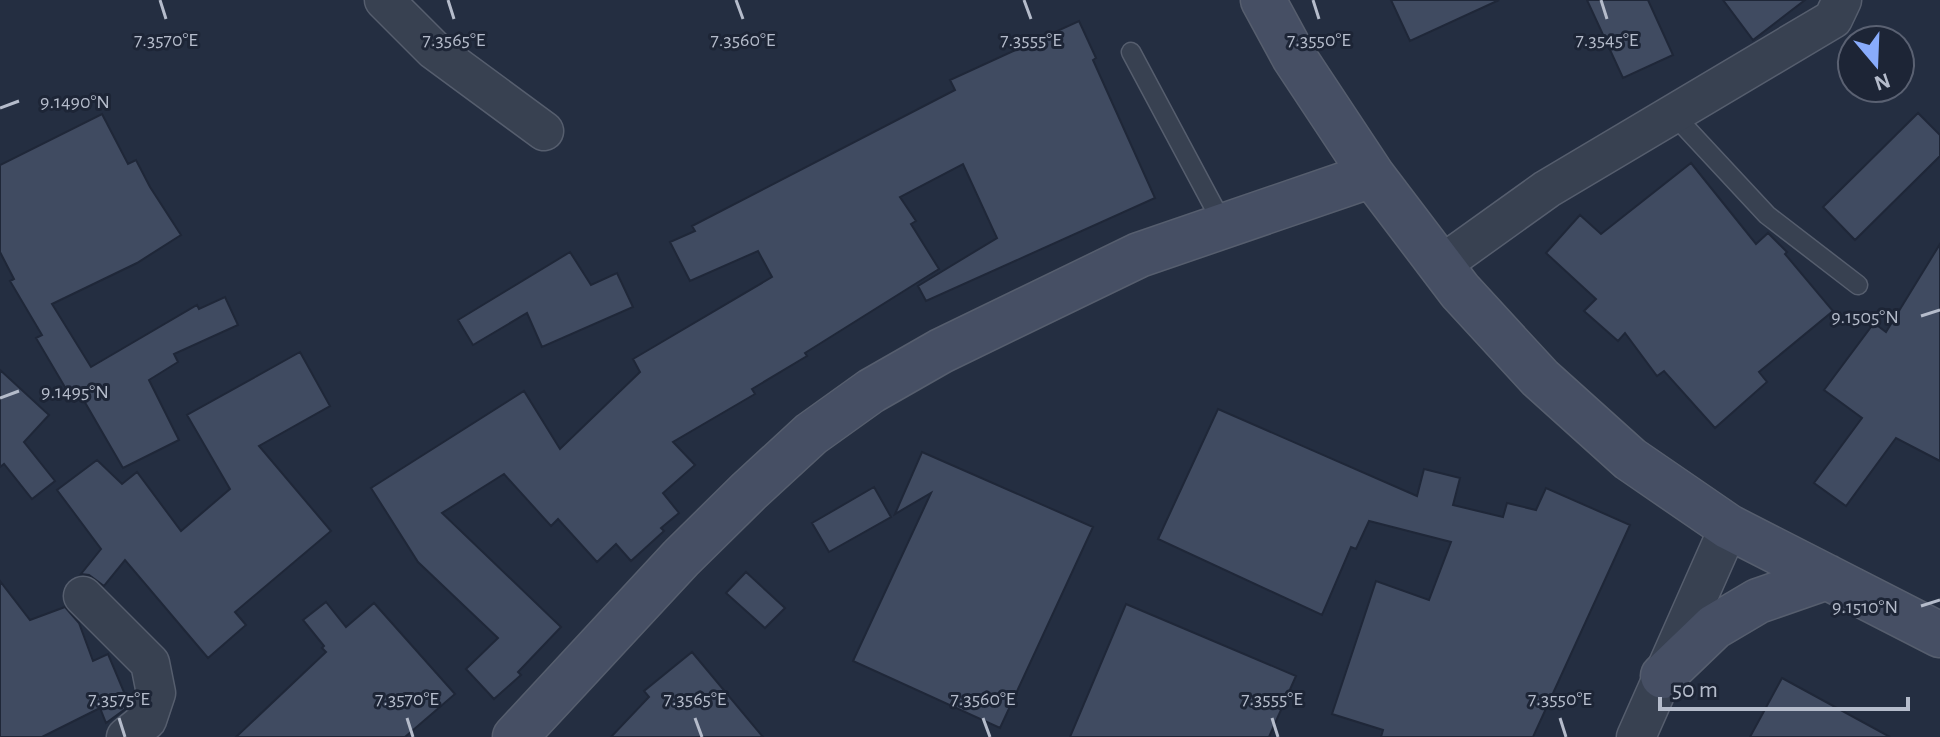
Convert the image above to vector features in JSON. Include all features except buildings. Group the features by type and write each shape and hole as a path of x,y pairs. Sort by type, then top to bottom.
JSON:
{"main road":[{"path":"1263,0 1294,57 1372,175 1460,291 1540,378 1630,459 1729,527 1940,635"},
{"path":"515,737 673,566 749,491 811,434 871,391 941,351 1139,255 1372,175"},
{"path":"1663,676 1714,627 1758,601 1827,577"}],"street":[{"path":"384,0 434,50 544,131"},
{"path":"1441,265 1547,189 1833,19 1842,0"},
{"path":"1636,737 1729,527"},
{"path":"83,596 150,663 156,693 152,707 147,720 126,737"}],"lane":[{"path":"1131,52 1224,226"},
{"path":"1673,114 1767,215 1858,285"}]}
